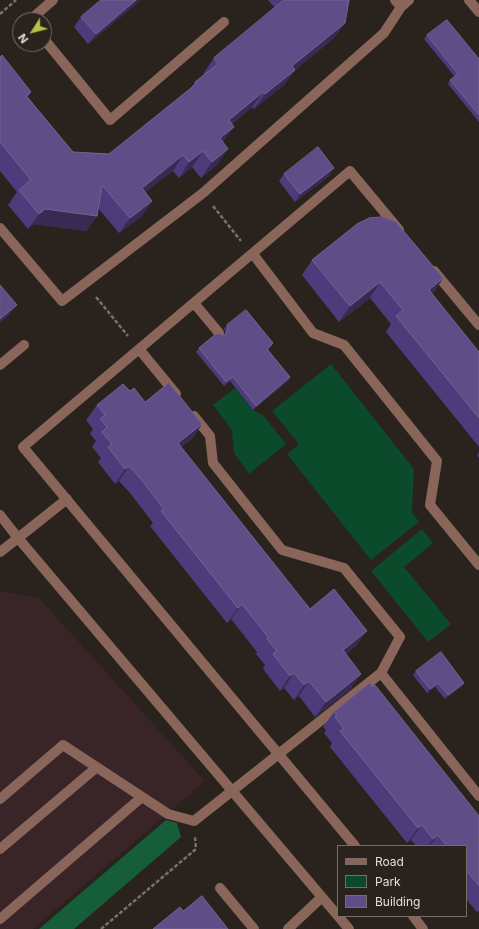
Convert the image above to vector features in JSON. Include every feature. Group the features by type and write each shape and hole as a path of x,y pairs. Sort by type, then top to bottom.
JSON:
{"street":[{"path":"40,12 54,0"},
{"path":"469,0 479,12"},
{"path":"0,228 62,301 203,193 384,33 402,2"},
{"path":"52,49 110,120 224,22"},
{"path":"353,845 24,447 350,171 404,236"},
{"path":"253,254 313,333 344,345 437,461 430,506 479,565"},
{"path":"429,266 479,325"},
{"path":"194,303 219,333"},
{"path":"0,365 24,345"},
{"path":"0,799 63,744 168,814 194,821 381,673 400,637 344,568 282,550 213,463 210,436 139,349"},
{"path":"0,552 67,499"},
{"path":"0,515 337,915"},
{"path":"381,673 479,796"},
{"path":"0,848 97,767"},
{"path":"0,919 142,797"},
{"path":"220,888 254,929"},
{"path":"288,929 322,897"},
{"path":"339,917 349,929"},
{"path":"414,917 423,929"}],"path":[{"path":"0,14 16,0"},
{"path":"203,193 253,254"},
{"path":"85,282 139,349"},
{"path":"101,929 196,849 194,821"}],"shaded area":[{"path":"0,591 39,598 205,781 33,929 0,929"}],"green space":[{"path":"331,364 414,469 412,512 419,522 371,560 287,454 299,444 272,411"},
{"path":"235,388 253,410 263,415 286,444 249,474 234,453 232,430 213,405"},
{"path":"422,529 433,543 404,567 451,624 428,642 371,571"},
{"path":"166,820 177,823 181,837 74,929 39,929"}],"building":[{"path":"101,0 136,0 96,34 81,17"},
{"path":"284,0 349,0 345,23 292,66 295,70 265,94 263,92 229,120 234,127 220,138 228,149 212,162 203,151 189,162 183,155 142,188 152,201 130,218 102,185 97,216 45,209 39,214 19,190 31,180 0,142 0,57 2,55 31,92 26,96 73,152 109,154 196,84 195,82 218,64 214,58"},
{"path":"447,20 479,59 479,115 450,80 458,74 427,35"},
{"path":"318,147 334,168 300,194 284,174"},
{"path":"384,217 396,222 443,278 429,290 479,352 479,418 396,316 403,310 380,282 350,306 312,260 357,224 369,218"},
{"path":"0,285 17,305 0,319"},
{"path":"246,310 273,343 267,349 290,377 256,406 233,377 226,382 199,348 217,333 223,335 226,334 228,328 227,325"},
{"path":"169,383 202,424 178,443 310,609 334,589 367,631 343,650 361,674 326,702 309,681 304,685 294,673 290,676 273,654 277,651 267,639 268,637 242,604 238,608 161,511 164,509 140,478 129,466 125,469 108,447 112,444 102,432 107,427 100,419 105,415 97,405 123,384 130,391 134,388 145,402"},
{"path":"441,652 464,683 448,695 438,683 430,689 416,671"},
{"path":"370,683 373,687 375,685 479,816 479,886 467,871 467,845 446,845 438,835 433,839 422,825 418,828 340,731 344,729 335,717 337,716 334,712"},
{"path":"202,896 228,929 153,929 180,907 183,911"}]}
